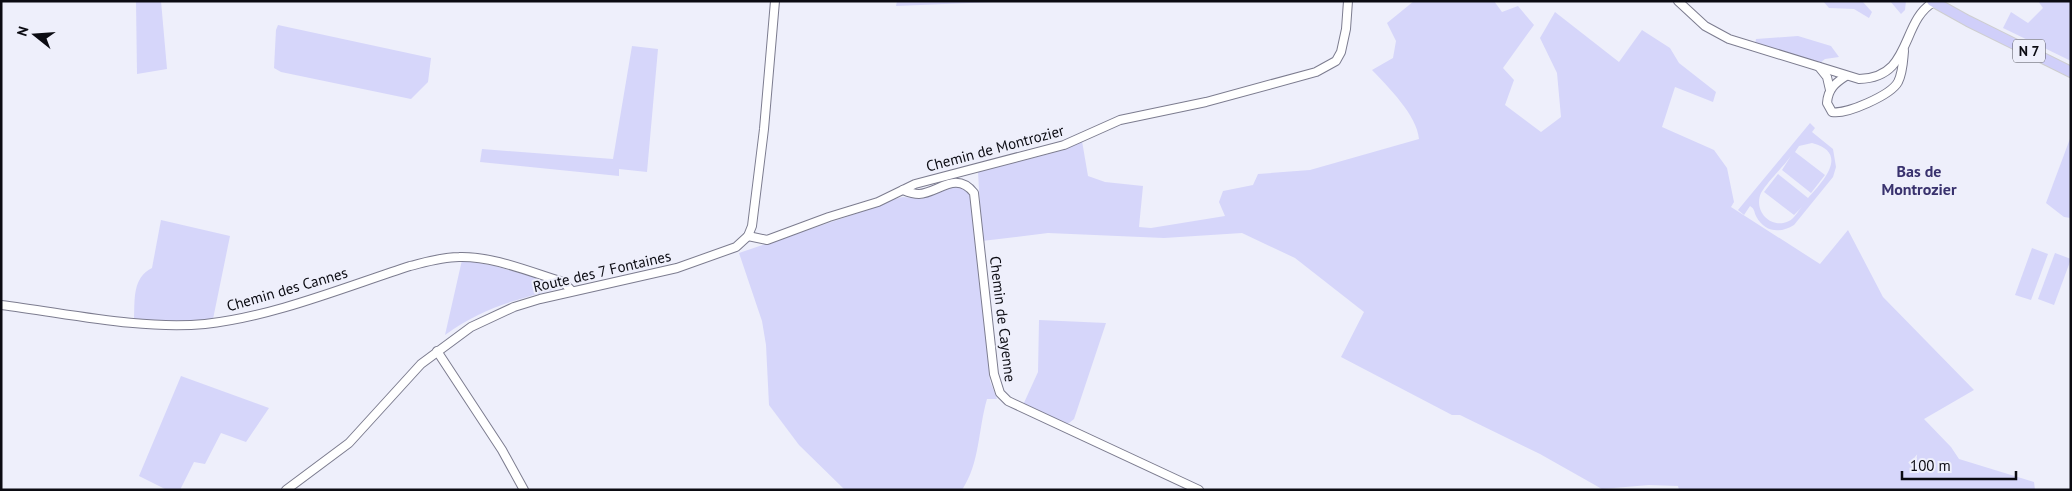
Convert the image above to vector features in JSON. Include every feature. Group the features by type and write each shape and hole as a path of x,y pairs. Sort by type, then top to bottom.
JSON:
{"main road":[{"name":"N 7","path":"1933,2 2071,72"}],"street":[{"path":"748,236 752,226 759,172 775,1"},
{"name":"Chemin de Montrozier","path":"748,236 767,240 829,217 878,202 915,184 1064,145 1120,120 1206,102 1316,72 1336,61 1341,52 1346,29 1348,1"},
{"path":"1678,1 1692,16 1718,34 1744,45 1817,65 1859,79 1880,75 1891,68 1905,46 1924,8 1933,2"},
{"path":"1817,65 1827,76 1830,90 1828,106 1829,110 1835,113 1874,100 1892,90 1898,82 1902,71 1905,46"},
{"path":"1830,90 1846,76"},
{"name":"Chemin de Cayenne","path":"903,190 920,194 958,183 969,187 974,193 994,374 1000,393 1008,401 1199,490"},
{"name":"Route des 7 Fontaines","path":"286,490 358,435 406,379 457,335 491,317 531,302 572,290 677,268 736,247 748,236"},
{"name":"Chemin des Cannes","path":"1,306 128,322 163,325 206,324 267,312 410,266 433,260 460,257 489,261 563,282 572,290"},
{"path":"438,350 502,450 524,490"}],"shaded area":[{"path":"136,1 161,1 167,69 137,74"},
{"path":"897,1 1019,1 896,6"},
{"path":"1414,1 1494,1 1502,12 1518,6 1534,25 1503,68 1514,80 1505,105 1541,132 1561,117 1557,73 1540,38 1555,12 1619,62 1642,30 1670,48 1679,63 1716,92 1713,102 1675,87 1662,127 1714,150 1727,168 1734,202 1731,207 1820,264 1848,230 1883,297 1974,390 1924,419 1951,447 1959,459 2034,482 2035,490 1679,490 1678,486 1649,485 1602,489 1540,454 1460,415 1452,415 1341,357 1364,312 1295,258 1242,233 1164,238 1048,233 982,241 978,172 1064,150 1082,141 1088,176 1105,182 1143,186 1139,227 1151,228 1225,216 1219,202 1223,191 1253,185 1258,174 1310,170 1419,139 1413,120 1407,111 1372,70 1393,58 1396,41 1387,23"},
{"path":"1823,1 1862,1 1872,12 1869,18 1854,9 1829,8"},
{"path":"1890,1 1906,1 1905,10 1901,14"},
{"path":"2038,1 2071,1 2071,61 2003,28 2011,12 2028,23 2043,8"},
{"path":"278,25 431,58 428,82 411,99 281,72 274,68 276,30"},
{"path":"1798,36 1831,46 1839,57 1825,59 1820,63 1755,44 1756,39"},
{"path":"632,46 658,49 647,172 619,169 619,176 480,162 482,149 613,159"},
{"path":"1810,123 1815,128 1812,132 1833,149 1836,167 1833,177 1794,225 1783,230 1773,230 1759,221 1754,209 1750,206 1744,215 1738,210","holes":["1812,143 1830,153 1830,168 1826,176 1808,198 1778,174 1764,192 1794,215 1802,207 1789,221 1782,223 1770,221 1762,212 1759,200 1761,193 1771,179 1791,156 1782,170 1811,193 1825,175 1795,152 1799,146"]},
{"path":"2071,136 2071,218 2064,217 2046,203"},
{"path":"957,186 968,191 973,202 990,381 997,399 987,399 975,458 968,480 962,490 845,490 799,445 769,405 766,345 762,321 739,253 895,199 903,197 921,199 939,190"},
{"path":"161,220 230,236 213,319 189,323 134,320 136,290 141,278 152,268"},
{"path":"2032,248 2048,254 2031,300 2015,295"},
{"path":"2055,253 2071,259 2054,305 2038,299"},
{"path":"462,260 495,266 560,285 560,288 486,311 459,325 445,335"},
{"path":"1039,320 1106,323 1074,419 1069,423 1064,423 1023,405 1038,372"},
{"path":"181,376 269,408 246,442 221,433 205,464 194,462 180,490 167,490 139,476"}],"district":[{"name":"Bas de Montrozier","path":"1919,180"}]}
